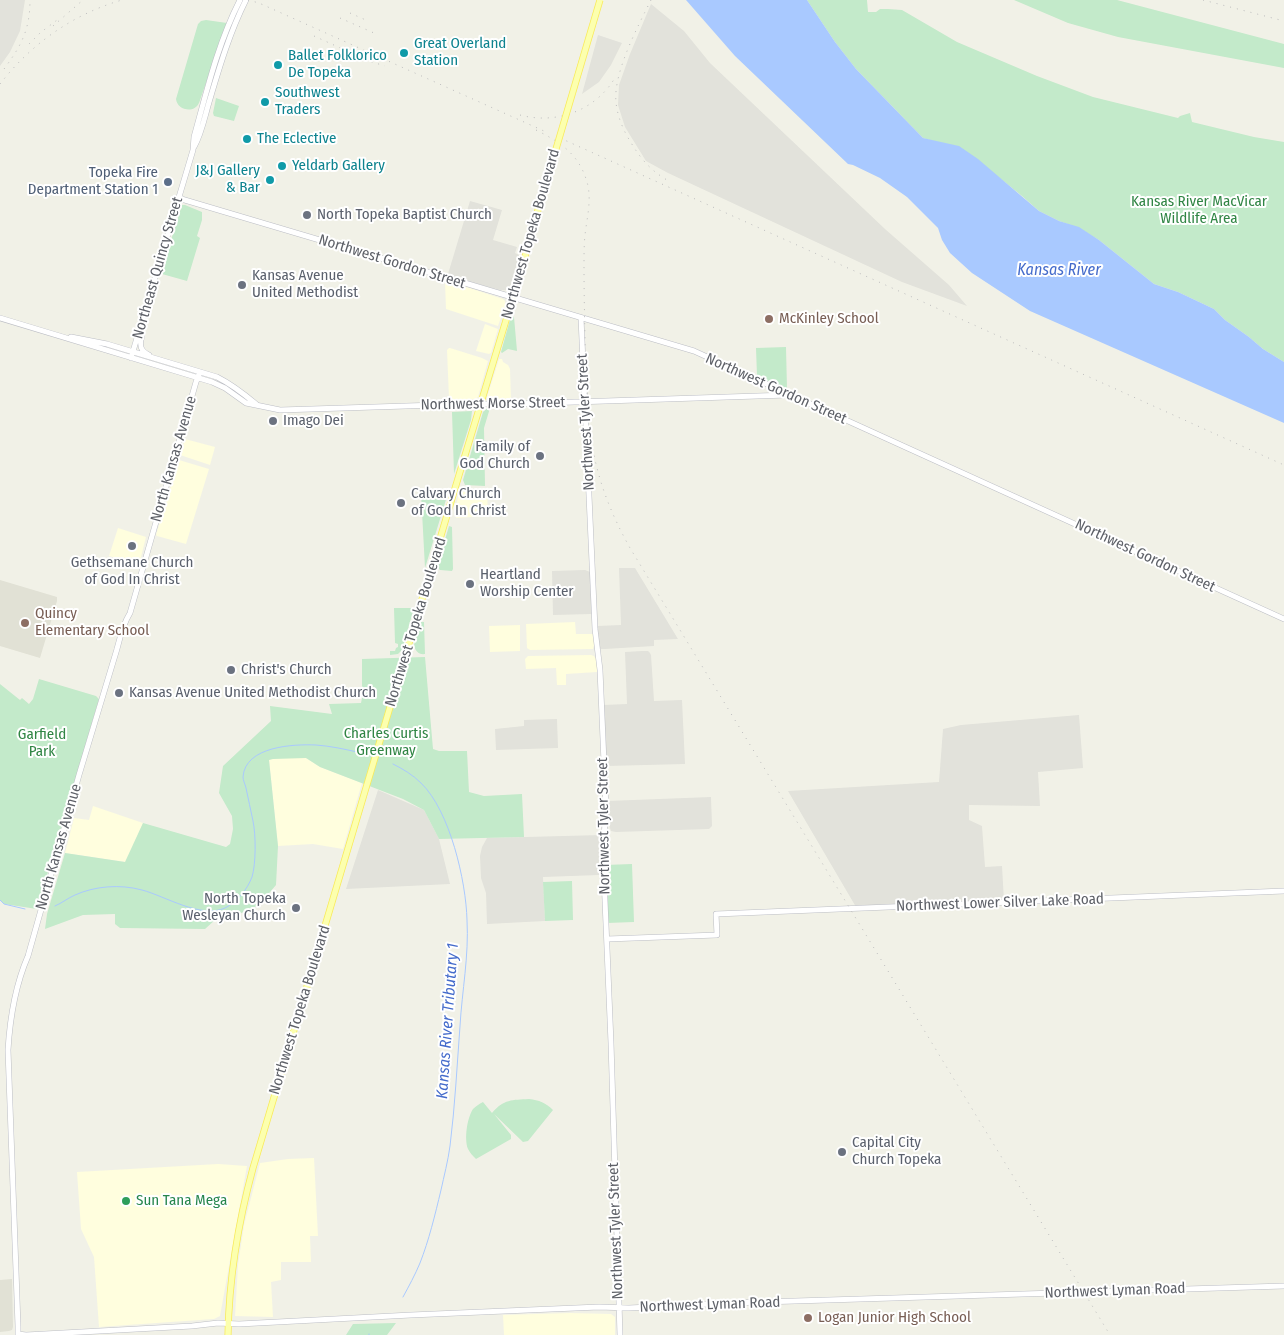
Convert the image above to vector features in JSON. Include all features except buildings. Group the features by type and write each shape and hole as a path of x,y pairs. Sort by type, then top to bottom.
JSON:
{"main road":[{"path":"212,82 224,35 240,0"},
{"path":"212,82 230,33 246,0"},
{"name":"Northwest Topeka Boulevard","path":"228,1335 236,1241 253,1168 600,0"},
{"name":"Northeast Quincy Street","path":"132,355 192,150 196,143 212,82"},
{"name":"Northwest Gordon Street","path":"178,198 694,352 1284,619"},
{"path":"144,316 144,327 140,341 145,354 199,375"},
{"path":"0,318 66,337 69,340 166,362"},
{"name":"Northwest Tyler Street","path":"581,318 606,808 603,850 620,1335"},
{"path":"132,355 199,375"},
{"name":"Northwest Morse Street","path":"199,375 246,403 274,410 789,395"},
{"name":"North Kansas Avenue","path":"18,1334 8,1050 10,1020 22,970 119,640 130,613 199,375"},
{"name":"Northwest Lower Silver Lake Road","path":"607,939 717,935 716,914 1284,891"},
{"name":"Northwest Lyman Road","path":"18,1334 437,1314 1284,1286"}],"shaded area":[{"path":"0,0 25,0 20,31 10,52 0,66"},
{"path":"651,4 684,31 710,63 885,229 949,285 967,306 902,282 646,161 625,127 618,105 619,85"},
{"path":"598,35 622,43 611,65 599,82 582,94"},
{"path":"470,201 502,210 493,240 517,247 515,253 519,255 511,287 506,290 449,276 448,274"},
{"path":"448,281 503,299 505,306 498,326 446,309 445,282"},
{"path":"485,324 498,329 491,353 489,354 476,351"},
{"path":"449,348 488,361 476,399 452,401 449,398 447,350"},
{"path":"499,359 502,359 510,369 511,400 510,402 488,402 487,397"},
{"path":"185,439 215,447 210,465 180,455"},
{"path":"179,460 209,469 186,544 156,535"},
{"path":"487,489 488,516 456,518 456,505 459,493"},
{"path":"118,528 146,537 139,565 109,556"},
{"path":"619,568 635,568 678,639 654,640 654,646 605,649 599,647 597,626 621,625"},
{"path":"585,570 590,572 592,614 553,615 552,571"},
{"name":"Quincy Elementary School","path":"0,580 57,597 40,658 0,646"},
{"path":"575,622 576,634 594,634 593,649 530,650 527,648 526,624"},
{"path":"520,625 520,651 490,652 489,626"},
{"path":"648,651 651,655 654,701 682,700 685,764 606,766 603,705 627,704 625,652"},
{"path":"591,655 597,660 597,672 566,674 566,685 557,685 556,668 526,669 525,659 528,656"},
{"path":"1079,715 1083,768 1038,772 1040,806 969,805 969,820 982,826 985,867 1002,866 1004,901 856,907 788,791 939,782 943,729 961,725"},
{"path":"557,719 558,748 496,750 495,729 524,726 524,720"},
{"path":"273,758 306,758 320,767 362,783 343,849 313,844 278,846 269,760"},
{"path":"378,790 424,810 439,839 450,884 346,889"},
{"path":"711,797 712,826 709,829 616,832 611,831 608,821 607,801"},
{"path":"93,806 143,823 126,862 65,853 74,818 89,820"},
{"path":"602,835 602,874 543,877 545,921 487,924 486,893 481,878 480,856 487,838"},
{"path":"314,1158 318,1236 310,1236 311,1262 281,1262 281,1280 271,1282 273,1317 235,1316 238,1265 244,1225 260,1163"},
{"path":"218,1164 247,1166 220,1316 214,1319 99,1327 94,1257 81,1229 77,1172"},
{"path":"12,1279 13,1327 12,1330 0,1332 0,1280"},
{"path":"611,1314 615,1317 615,1335 504,1335 503,1315"}],"green space":[{"name":"Kansas River MacVicar Wildlife Area","path":"807,0 867,0 868,12 876,12 880,9 902,10 957,42 1037,76 1093,97 1178,118 1190,113 1192,122 1284,142 1284,362 1263,349 1225,320 1214,309 1178,292 1154,284 1099,240 1079,228 1039,211 1001,179 936,142 923,138 856,69"},
{"path":"1014,0 1117,0 1284,44 1284,68 1118,37 1068,23"},
{"path":"206,20 227,23 199,103 193,109 186,109 179,106 176,99 198,24"},
{"path":"216,98 239,106 234,121 214,116"},
{"path":"182,205 202,212 202,220 197,236 200,238 187,281 162,274 161,272"},
{"path":"511,316 514,317 517,351 508,349 502,353 501,352"},
{"path":"786,347 787,389 757,376 756,348"},
{"path":"490,408 484,428 485,486 465,485 463,480 483,412"},
{"path":"472,411 471,420 454,474 452,412"},
{"path":"421,493 448,493 425,568"},
{"path":"449,526 452,527 452,571 440,570 437,567"},
{"path":"394,608 414,608 402,650 398,654 390,655 390,651 395,651 398,647 398,644 395,643"},
{"path":"421,622 424,622 425,654 418,652 414,645"},
{"name":"Charles Curtis Greenway","path":"425,657 433,749 439,751 467,751 469,792 484,796 522,794 524,837 439,839 424,810 403,799 320,767 306,758 273,759 269,760 278,846 276,885 259,905 237,915 215,920 205,929 120,928 115,924 115,914 83,915 45,929 47,914 65,853 125,862 143,823 226,847 230,844 233,829 232,816 219,793 223,766 271,721 270,706 332,714 329,704 361,703 362,659"},
{"name":"Garfield Park","path":"39,679 96,696 99,699 37,909 4,904 0,900 0,684 20,700 22,698 29,704 33,699"},
{"path":"632,864 634,922 607,923 605,865"},
{"path":"572,881 573,920 545,921 543,882"},
{"path":"529,1099 542,1102 553,1110 528,1141 523,1142 494,1114 511,1135 511,1139 476,1159 468,1149 466,1140 468,1123 473,1109 483,1102 492,1113 504,1103 513,1100"},
{"path":"396,1323 387,1335 346,1335 353,1324"}],"water":[{"name":"Kansas River","path":"686,0 807,0 856,69 923,138 959,146 978,159 1039,211 1059,221 1079,227 1099,240 1154,284 1178,292 1214,309 1225,320 1263,349 1284,362 1284,423 1030,311 972,273 950,253 942,240 938,228 907,197 880,178 848,164 735,56"}],"waterway":[{"path":"55,906 83,892 99,888 116,887 142,890 194,909 215,911 225,908 234,902 244,891 252,877 255,849 254,827 243,777 246,767 252,759 272,749 296,745 321,745 357,752"},
{"name":"Kansas River Tributary 1","path":"393,764 408,772 421,783 431,795 448,828 460,867 466,904 467,933 455,1101 448,1157 426,1245 418,1267 403,1297"},
{"name":"Kansas River Tributary 1","path":"0,900 4,904 25,909"}],"railway":[{"path":"4,69 23,37 30,11 30,0"},
{"path":"53,26 83,0"},
{"path":"0,84 25,56 54,32 87,13 122,0"},
{"path":"248,0 259,3 544,131"},
{"path":"651,0 633,36 622,64 618,77 616,102 621,122 634,147 650,168 667,180"},
{"path":"1203,0 1284,21"},
{"path":"350,13 368,21"},
{"path":"340,18 374,33"},
{"path":"29,44 57,20"},
{"path":"314,36 369,61 385,66"},
{"path":"520,115 548,118 575,112 598,98 616,76"},
{"path":"536,130 561,144 574,156 587,182 589,208 584,242 584,279 589,421 594,456 600,478 620,529 1110,1335"},
{"path":"560,138 1284,465"}],"place":[{"name":"Great Overland Station","path":"404,53"},
{"name":"Ballet Folklorico De Topeka","path":"278,65"},
{"name":"Southwest Traders","path":"265,102"},
{"name":"The Eclective","path":"247,139"},
{"name":"Yeldarb Gallery","path":"282,166"},
{"name":"J&J Gallery & Bar","path":"270,180"},
{"name":"Topeka Fire Department Station 1","path":"168,182"},
{"name":"North Topeka Baptist Church","path":"307,215"},
{"name":"Kansas Avenue United Methodist","path":"242,285"},
{"name":"McKinley School","path":"769,319"},
{"name":"Imago Dei","path":"273,421"},
{"name":"Family of God Church","path":"540,456"},
{"name":"Calvary Church of God In Christ","path":"401,503"},
{"name":"Gethsemane Church of God In Christ","path":"132,546"},
{"name":"Heartland Worship Center","path":"470,584"},
{"name":"Quincy Elementary School","path":"25,623"},
{"name":"Christ's Church","path":"231,670"},
{"name":"Kansas Avenue United Methodist Church","path":"119,693"},
{"name":"North Topeka Wesleyan Church","path":"296,908"},
{"name":"Capital City Church Topeka","path":"842,1152"},
{"name":"Sun Tana Mega","path":"126,1201"},
{"name":"Logan Junior High School","path":"808,1318"}]}
